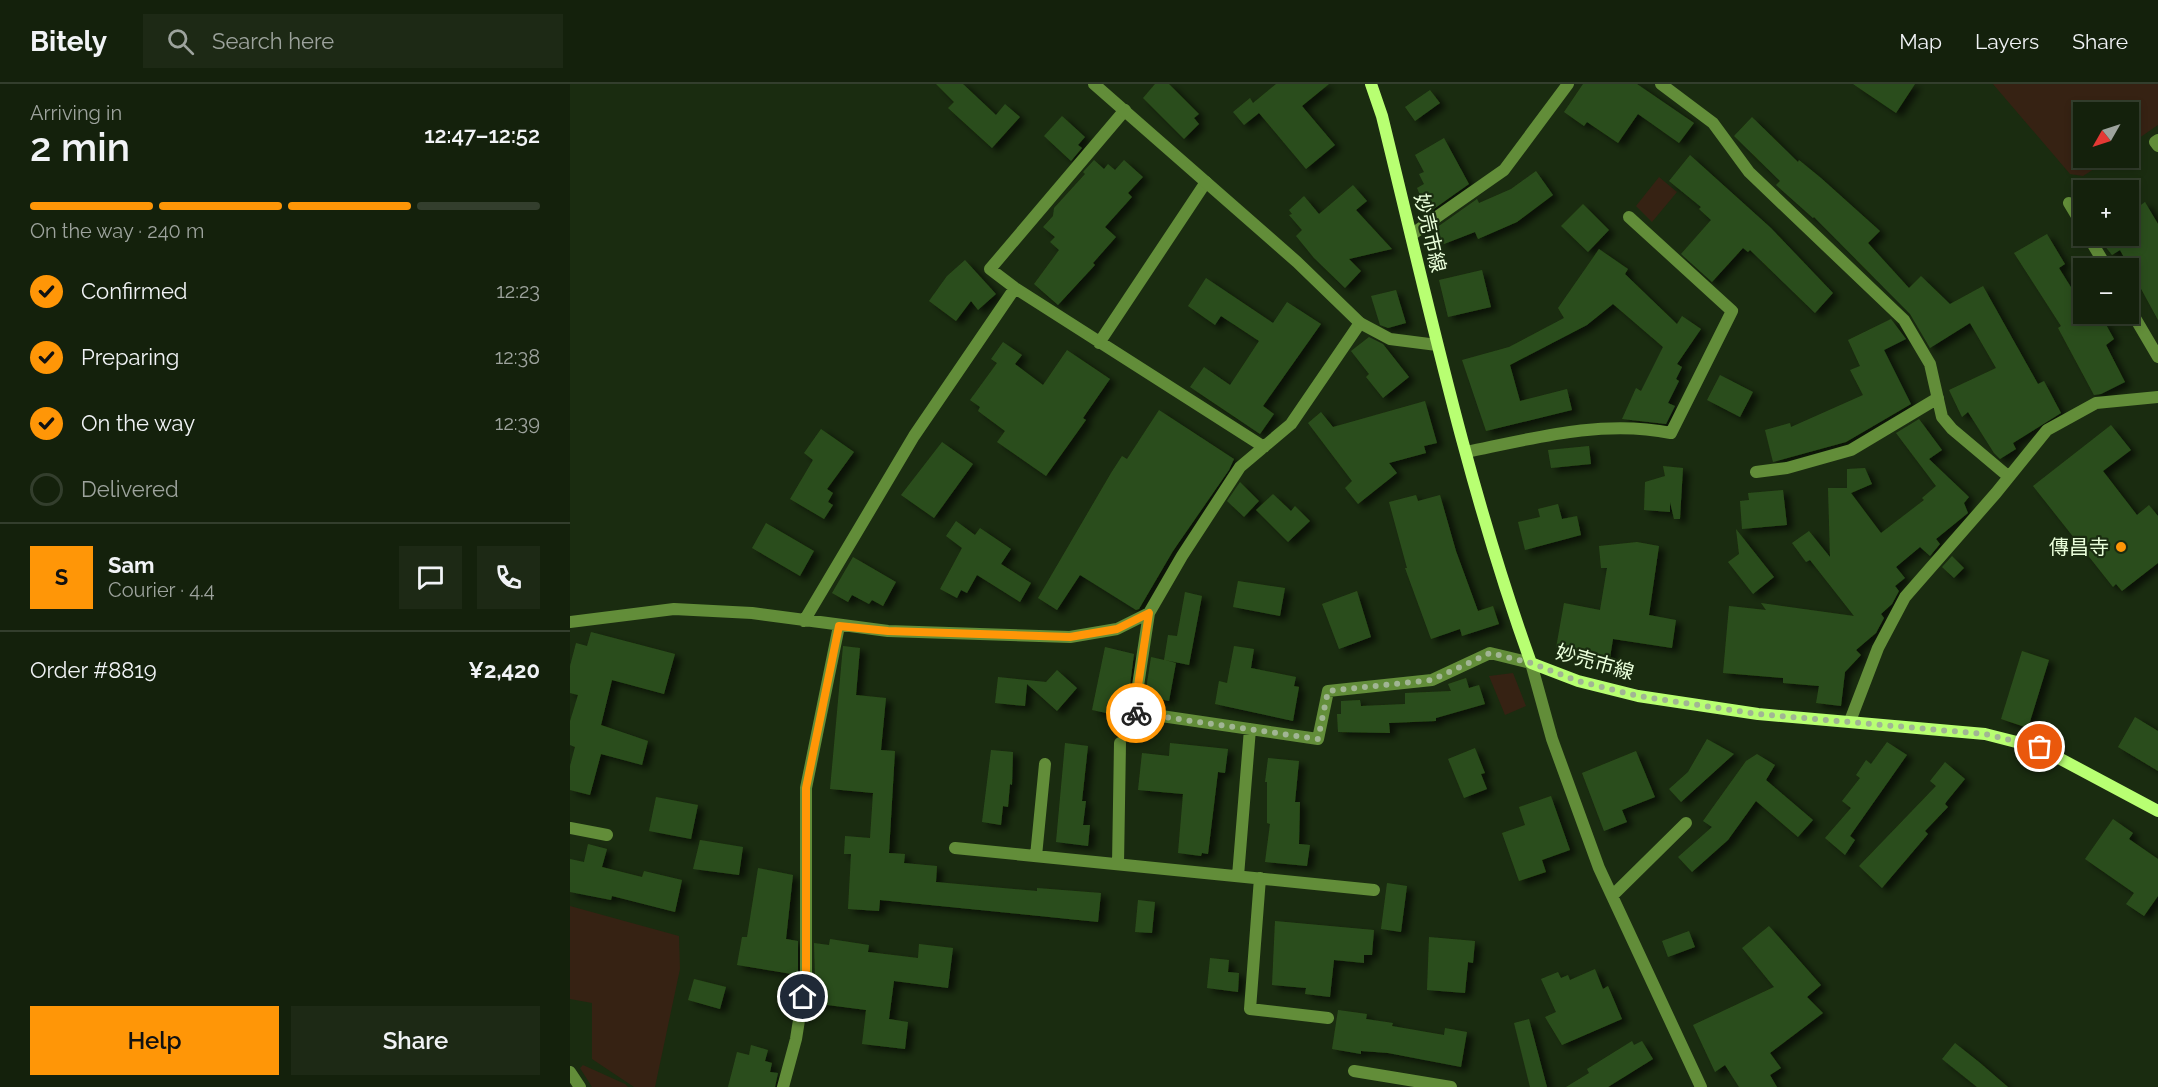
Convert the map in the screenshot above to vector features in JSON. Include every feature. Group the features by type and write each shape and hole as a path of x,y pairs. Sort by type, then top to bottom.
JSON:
{"main road":[{"name":"妙売市線","path":"1371,84 1382,116 1437,345 1513,612 1531,663 1578,681 1638,696 1758,714 1985,734 2040,747 2158,811"}],"street":[{"path":"1094,84 1297,262 1360,323 1390,339 1437,345"},
{"path":"1411,236 1504,170 1568,84"},
{"path":"1661,84 1713,123 1749,172 1904,320 1930,364 1942,417 1952,429 2009,477"},
{"path":"1125,110 990,269 1099,343 1264,447"},
{"path":"2158,140 2155,142 2158,146"},
{"path":"1099,343 1206,182"},
{"path":"2069,203 2073,210"},
{"path":"1467,452 1565,432 1641,427 1671,433 1732,311 1629,217"},
{"path":"804,621 914,436 1015,288"},
{"path":"1360,323 1291,424 1240,467 1182,556 1149,613 1134,712 1318,739 1328,691 1432,680 1490,653 1531,663 1552,739 1612,896 1701,1087"},
{"path":"2139,324 2158,357"},
{"path":"1850,721 1878,648 1905,597 2047,430 2096,403 2158,397"},
{"path":"1756,472 1787,468 1851,450 1938,398"},
{"path":"570,622 674,609 752,613 888,631 1070,637 1117,629 1149,613"},
{"path":"783,1087 796,1039 806,976 806,788 839,626"},
{"path":"1238,876 1250,729"},
{"path":"1118,864 1120,743"},
{"path":"1036,856 1045,764"},
{"path":"1612,896 1686,824"},
{"path":"570,828 607,835"},
{"path":"955,848 1374,890"},
{"path":"1260,878 1250,1009 1328,1018"},
{"path":"1354,1071 1401,1083 1451,1087"},
{"path":"570,1072 580,1087"}],"shaded area":[{"path":"1993,84 2158,84 2158,125 2139,138 2139,102 2073,102 2073,168 2095,168 2083,176 2070,174"},
{"path":"1659,177 1677,192 1652,222 1636,206"},
{"path":"1513,673 1526,706 1505,715 1489,676"},
{"path":"570,906 679,936 680,969 655,1087 634,1087 592,1059 592,1003 570,999"},
{"path":"583,1065 628,1087 592,1087 580,1068"}],"building":[{"path":"936,84 963,84 996,115 1005,104 1020,117 992,148 948,108 954,102"},
{"path":"1155,84 1169,84 1199,114 1194,118 1199,124 1184,139 1143,98"},
{"path":"1276,84 1329,84 1302,106 1335,145 1306,169 1259,113 1244,125 1233,112 1250,98 1253,103"},
{"path":"1583,84 1637,84 1694,123 1679,143 1638,114 1618,143 1587,122 1584,126 1564,112"},
{"path":"1853,84 1915,84 1896,113"},
{"path":"1430,90 1440,103 1415,121 1405,107"},
{"path":"1062,116 1085,137 1078,145 1082,148 1071,161 1044,136"},
{"path":"1752,117 1798,162 1799,160 1821,178 1880,231 1868,243 1909,288 1921,276 1950,304 1983,286 2038,384 2044,381 2061,413 2013,443 2016,449 2000,459 1968,412 1962,417 1949,390 1996,368 1970,323 1930,348 1910,314 1814,217 1776,185 1780,181 1734,136"},
{"path":"1444,138 1469,184 1428,213 1417,188 1424,184 1419,174 1424,172 1415,155"},
{"path":"1690,155 1771,228 1833,293 1815,313 1750,250 1748,252 1743,248 1712,282 1681,254 1711,220 1699,209 1701,207 1669,181"},
{"path":"1094,160 1104,169 1108,164 1115,170 1124,160 1143,177 1128,193 1132,197 1105,227 1116,237 1093,263 1095,265 1058,305 1034,284 1059,250 1050,242 1055,237 1043,227 1053,216 1054,208 1085,174 1083,172"},
{"path":"1536,171 1553,195 1517,222 1478,239 1475,232 1444,244 1436,228 1477,199 1479,203 1511,189"},
{"path":"1353,185 1367,201 1356,210 1392,249 1349,259 1361,271 1345,288 1314,258 1296,236 1302,230 1289,215 1292,214 1289,210 1304,196 1319,214"},
{"path":"2145,202 2158,224 2158,320 2139,285 2139,258 2124,258 2120,250 2112,255 2105,246 2139,246 2139,206"},
{"path":"1583,204 1609,230 1588,252 1561,226"},
{"path":"2047,234 2065,264 2059,268 2073,290 2073,324 2095,324 2096,326 2106,324 2114,339 2106,345 2125,382 2094,395 2058,328 2061,326 2014,253"},
{"path":"1599,249 1628,269 1625,274 1677,324 1682,316 1701,329 1677,364 1682,367 1676,379 1679,381 1668,403 1675,406 1666,424 1622,419 1636,388 1641,391 1663,347 1613,304 1587,325 1510,365 1520,401 1567,389 1572,410 1486,431 1462,360 1509,347 1564,318 1558,308"},
{"path":"965,260 996,294 978,310 971,301 956,321 929,301 947,276"},
{"path":"1482,270 1491,307 1448,317 1439,280"},
{"path":"1206,278 1273,323 1287,302 1321,324 1263,406 1274,414 1260,434 1190,387 1204,367 1230,385 1259,341 1221,316 1215,325 1188,306"},
{"path":"1396,290 1406,323 1388,328 1380,325 1371,296"},
{"path":"1891,319 1906,339 1884,350 1911,404 1846,442 1773,462 1765,430 1790,423 1791,427 1863,395 1850,370 1860,366 1848,340"},
{"path":"1369,337 1383,344 1409,377 1383,398 1366,377 1369,374 1351,351"},
{"path":"1003,342 1022,355 1015,364 1043,385 1067,350 1110,379 1083,418 1086,420 1046,476 997,442 1005,431 978,411 980,407 970,400 997,363 991,359"},
{"path":"1720,375 1753,392 1740,417 1707,400"},
{"path":"1425,401 1437,443 1424,446 1426,453 1389,463 1397,473 1358,504 1345,488 1352,481 1308,423 1321,412 1333,427"},
{"path":"1159,410 1234,459 1229,470 1173,551 1139,609 1136,610 1080,575 1057,610 1038,598 1111,473 1122,456 1127,459"},
{"path":"1919,419 1942,450 1929,459 1969,497 1964,503 1968,513 1936,539 1940,544 1930,556 1920,547 1896,567 1905,578 1895,586 1899,591 1892,604 1881,614 1884,618 1876,633 1856,650 1861,655 1845,672 1841,706 1816,703 1819,686 1783,683 1783,678 1723,673 1729,606 1766,610 1761,603 1854,616 1810,560 1806,562 1792,543 1809,531 1830,557 1828,488 1847,488 1847,469 1865,468 1872,484 1851,493 1881,533 1924,500 1922,498 1936,486 1896,433"},
{"path":"2111,425 2131,450 2103,471 2137,515 2149,505 2158,516 2158,563 2122,591 2116,584 2113,587 2033,486"},
{"path":"821,429 854,452 827,489 833,493 828,502 833,505 824,519 790,499 813,460 804,453"},
{"path":"942,442 973,464 934,518 901,495"},
{"path":"1589,446 1591,464 1551,468 1548,450"},
{"path":"1663,466 1683,468 1680,519 1674,519 1670,502 1670,512 1644,510 1645,482 1665,476"},
{"path":"1240,482 1259,501 1244,517 1227,501"},
{"path":"1783,490 1787,525 1742,529 1740,501 1749,500 1748,493"},
{"path":"1273,494 1291,511 1295,506 1310,521 1288,542 1256,510"},
{"path":"1416,495 1418,501 1440,495 1456,551 1478,611 1493,606 1499,624 1462,636 1460,629 1431,639 1405,568 1407,568 1389,502"},
{"path":"1558,504 1562,519 1577,516 1581,535 1525,550 1518,522 1540,517 1538,509"},
{"path":"956,521 975,535 980,528 1011,549 1001,564 1031,583 1020,602 977,575 967,593 961,590 957,598 940,589 962,548 946,536"},
{"path":"766,523 814,551 800,576 752,548"},
{"path":"1736,529 1774,577 1753,594 1728,562 1739,554"},
{"path":"1637,542 1659,546 1649,615 1676,620 1672,648 1613,639 1609,664 1590,661 1592,654 1556,648 1564,603 1600,610 1607,568 1601,568 1599,546"},
{"path":"1952,556 1964,568 1954,578 1942,567"},
{"path":"853,557 896,582 883,606 872,600 869,604 852,595 848,602 832,593"},
{"path":"1238,581 1285,588 1280,616 1233,607"},
{"path":"1357,591 1371,637 1339,649 1322,604"},
{"path":"1185,592 1202,596 1189,665 1165,660 1176,663 1169,701 1145,696 1151,657 1164,660 1168,635 1177,636"},
{"path":"591,632 675,654 664,694 612,680 601,725 648,741 642,765 601,754 590,795 570,790 570,766 575,747 570,745 570,721 578,695 570,693 570,666 576,643 587,646"},
{"path":"843,646 860,648 856,695 886,698 881,750 895,751 889,853 905,854 904,863 937,866 936,882 1037,891 1037,888 1101,893 1098,922 880,900 879,911 848,909 851,854 844,854 845,836 870,838 873,793 830,789"},
{"path":"1234,646 1254,649 1251,668 1296,677 1294,686 1299,687 1293,721 1215,704 1219,681 1227,683"},
{"path":"1105,647 1134,654 1129,693 1121,692 1116,715 1092,710"},
{"path":"2022,651 2049,660 2028,728 2001,719"},
{"path":"1057,670 1077,688 1057,711 1027,684 1025,706 995,703 998,677 1046,682"},
{"path":"1466,678 1469,688 1479,685 1485,704 1436,718 1436,721 1389,723 1390,733 1338,732 1337,714 1341,714 1341,701 1360,700 1361,706 1405,704 1405,693 1451,691 1448,684"},
{"path":"2135,717 2158,731 2158,771 2118,747"},
{"path":"1707,739 1734,754 1681,802 1669,789 1688,772"},
{"path":"1887,742 1907,755 1850,836 1855,840 1845,855 1825,838 1851,808 1842,801 1860,778 1856,775 1866,760 1871,764"},
{"path":"1065,743 1088,746 1082,801 1086,801 1083,825 1090,825 1088,846 1056,842"},
{"path":"1170,743 1228,749 1225,773 1218,772 1208,854 1202,853 1201,856 1178,853 1183,794 1138,790 1142,753 1169,756"},
{"path":"1475,748 1485,773 1481,774 1487,789 1464,798 1448,759"},
{"path":"991,750 1013,752 1012,785 1010,784 1008,807 1003,806 1001,825 982,822"},
{"path":"1636,751 1655,797 1622,810 1627,822 1604,831 1582,773"},
{"path":"1757,754 1775,765 1766,780 1813,820 1798,837 1756,801 1728,840 1692,872 1678,857 1712,827 1703,821 1746,761"},
{"path":"1268,758 1299,761 1295,802 1300,802 1299,844 1310,845 1307,866 1265,862 1270,824 1267,823 1267,782 1265,782"},
{"path":"1945,762 1965,779 1945,804 1948,807 1925,831 1928,834 1882,888 1859,866 1936,786 1930,781"},
{"path":"1551,796 1570,850 1542,860 1546,872 1519,881 1502,833 1525,825 1519,807"},
{"path":"656,797 698,805 691,839 649,831"},
{"path":"2113,819 2133,833 2129,839 2158,859 2158,896 2144,916 2126,904 2134,893 2085,859"},
{"path":"700,840 743,847 739,875 693,869"},
{"path":"588,844 607,849 602,867 642,877 644,871 682,880 675,912 612,896 611,900 570,892 570,859 584,862"},
{"path":"758,868 793,875 786,939 798,941 798,975 737,965 742,937 747,937"},
{"path":"1387,883 1407,886 1401,932 1381,929"},
{"path":"1138,900 1155,902 1152,933 1135,932"},
{"path":"1275,921 1374,930 1372,955 1364,955 1364,963 1334,960 1330,997 1305,994 1306,988 1272,985"},
{"path":"1769,926 1821,985 1807,997 1823,1013 1770,1053 1781,1068 1770,1075 1777,1087 1739,1087 1725,1065 1715,1072 1693,1025 1774,987 1742,948"},
{"path":"1689,931 1695,947 1668,957 1662,941"},
{"path":"1429,937 1475,941 1473,963 1468,962 1465,993 1427,990"},
{"path":"830,939 869,945 868,952 918,958 919,944 953,948 948,988 894,981 889,1019 908,1022 905,1049 862,1044 866,1010 812,1003 815,978 814,943 829,945"},
{"path":"1210,958 1229,960 1228,972 1239,973 1238,992 1207,988"},
{"path":"1595,969 1603,989 1608,986 1622,1019 1562,1045 1545,1017 1556,1012 1541,979 1558,972 1561,978 1568,975 1570,980"},
{"path":"694,979 726,987 720,1009 688,1000"},
{"path":"1338,1010 1367,1014 1366,1019 1393,1023 1392,1026 1444,1035 1445,1028 1467,1032 1461,1067 1388,1053 1361,1051 1361,1054 1332,1049"},
{"path":"1529,1019 1547,1087 1530,1087 1514,1023"},
{"path":"1632,1041 1634,1045 1642,1041 1653,1059 1608,1087 1566,1087 1589,1073 1587,1069"},
{"path":"1955,1043 2008,1087 1977,1087 1942,1059"},
{"path":"751,1045 768,1050 765,1061 772,1063 770,1072 778,1073 775,1087 728,1087 737,1052 749,1055"}],"way so far":[{"path":"1136,713 1318,739 1328,691 1432,680 1490,653 1531,663 1578,681 1638,696 1758,714 1985,734 2040,747"}],"place":[{"name":"傳昌寺","path":"2121,547"}],"route":[{"path":"803,997 806,976 804,846 806,788 839,626 888,631 1070,637 1117,629 1149,613 1134,712 1136,713"}]}
